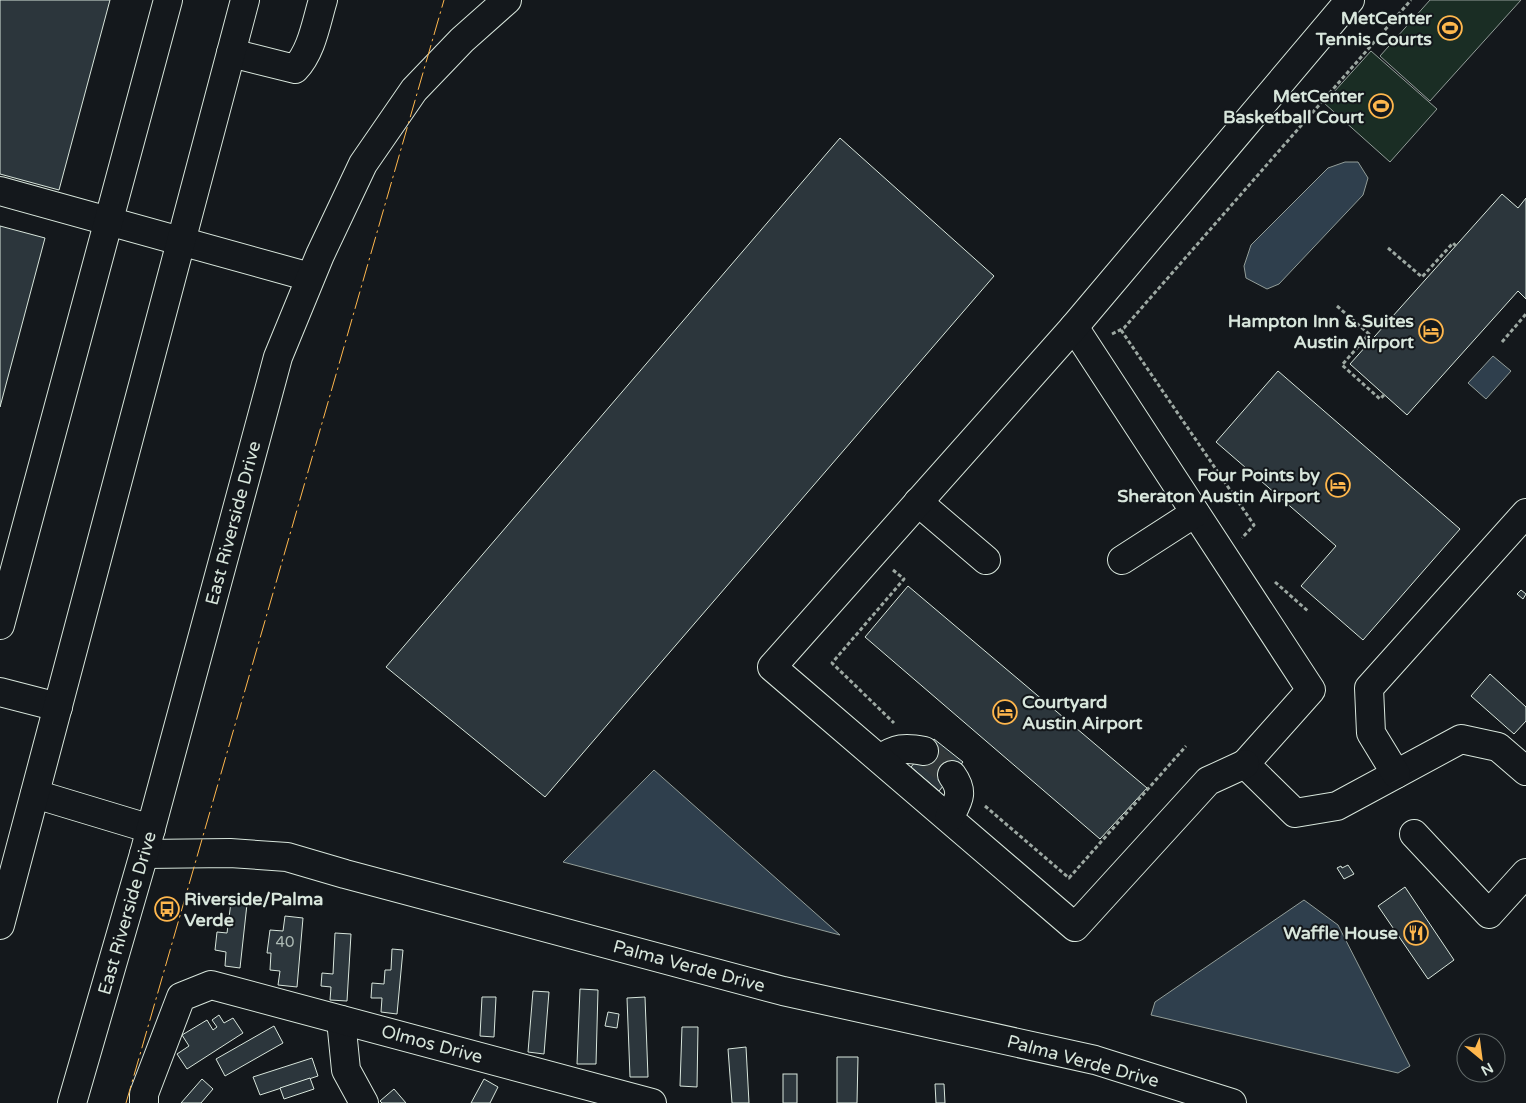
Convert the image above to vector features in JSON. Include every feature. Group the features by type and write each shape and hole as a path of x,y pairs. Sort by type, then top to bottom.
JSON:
{"street":[{"path":"0,625 168,0"},
{"path":"0,925 245,0"},
{"path":"231,53 295,69 304,60 310,46 323,0"},
{"name":"East Riverside Drive","path":"72,1103 148,842 278,357 310,277 363,164 414,90 462,40 508,0"},
{"path":"1074,328 1312,690 1245,764 1208,781 1075,928 772,667 1074,328 1350,0"},
{"path":"0,191 310,277"},
{"path":"918,502 986,560"},
{"path":"1122,560 1196,513"},
{"path":"1396,774 1371,733 1369,688 1526,513"},
{"path":"0,692 58,707"},
{"path":"1245,764 1295,813 1337,806 1461,739 1498,747 1526,771"},
{"path":"880,759 893,750 906,747 924,751"},
{"path":"949,818 959,800 960,785 952,775"},
{"name":"Palma Verde Drive","path":"35,794 148,842 230,853 287,857 354,877 783,991 1095,1060 1232,1103"},
{"path":"1414,834 1489,914 1526,873"},
{"name":"Olmos Drive","path":"144,1103 144,1094 181,997 211,985 652,1103"},
{"path":"341,1020 346,1070 364,1103"}],"path":[{"path":"1090,353 1103,339 1121,330 1411,0"},
{"path":"1388,248 1422,277 1453,243 1456,246"},
{"path":"1338,306 1369,334 1342,365 1380,399 1384,395"},
{"path":"1502,342 1526,314"},
{"path":"1121,330 1254,526 1238,543"},
{"path":"888,566 904,579 832,663 898,726"},
{"path":"1268,576 1309,612"},
{"path":"980,802 1069,878 1186,746"}],"green space":[{"name":"MetCenter Tennis Courts","path":"1430,0 1521,0 1430,101 1380,56"},
{"name":"MetCenter Basketball Court","path":"1371,51 1437,109 1390,162 1324,103"}],"water":[{"path":"1345,162 1358,162 1368,178 1363,195 1279,284 1267,289 1246,278 1244,266 1251,245 1328,168"},
{"path":"1493,356 1511,371 1486,399 1468,383"},
{"path":"654,770 840,935 563,862"},
{"path":"1304,900 1338,925 1410,1066 1398,1073 1151,1015 1155,1002"}],"building":[{"path":"0,0 110,0 59,190 0,174"},
{"path":"840,138 994,276 545,797 386,667"},
{"name":"Hampton Inn & Suites Austin Airport","path":"1502,194 1518,208 1526,198 1526,299 1518,291 1407,415 1350,364"},
{"path":"0,226 45,238 0,407"},
{"name":"Four Points by Sheraton Austin Airport","path":"1278,371 1460,529 1363,640 1301,586 1336,546 1216,442"},
{"name":"Courtyard Austin Airport","path":"908,586 1147,788 1100,839 865,637"},
{"path":"1521,590 1526,594 1523,599 1517,594"},
{"path":"1490,674 1526,707 1526,721 1514,734 1471,696"},
{"path":"934,739 963,762 939,791 911,767"},
{"path":"1348,865 1354,874 1344,879 1337,868"},
{"name":"Waffle House","path":"1405,887 1454,960 1428,979 1378,906"},
{"path":"231,902 247,904 240,968 225,966 226,952 215,950 217,932 227,933"},
{"path":"285,916 303,918 297,987 278,985 280,971 270,970 271,953 267,953 270,930 283,931"},
{"path":"335,933 351,934 347,1001 330,1000 331,987 321,986 322,973 333,974"},
{"path":"392,949 403,950 397,1014 381,1012 382,998 371,998 372,983 384,984 385,970 391,970"},
{"path":"580,989 598,990 596,1064 577,1064"},
{"path":"533,991 549,992 544,1054 528,1052"},
{"path":"482,997 496,997 494,1037 480,1036"},
{"path":"645,997 648,1077 630,1077 627,998"},
{"path":"608,1012 619,1014 617,1028 605,1026"},
{"path":"219,1015 224,1023 233,1018 243,1033 187,1069 177,1054 189,1046 182,1035 207,1020 213,1030 217,1027 212,1020"},
{"path":"274,1026 283,1043 225,1076 216,1059"},
{"path":"682,1027 698,1027 697,1087 680,1086"},
{"path":"746,1047 749,1103 732,1103 728,1049"},
{"path":"837,1057 858,1057 857,1103 837,1103"},
{"path":"312,1058 318,1076 260,1095 253,1077"},
{"path":"783,1074 797,1074 797,1103 783,1103"},
{"path":"310,1078 314,1089 284,1099 280,1088"},
{"path":"202,1079 213,1089 201,1103 181,1103"},
{"path":"484,1079 498,1087 490,1103 471,1103"},
{"path":"935,1084 944,1084 945,1103 936,1103"},
{"path":"394,1089 406,1103 382,1103 380,1101"}],"tunnel":[{"path":"924,751 952,775"}],"power":[{"path":"126,1103 444,0"}],"place":[{"name":"MetCenter Tennis Courts","path":"1450,28"},
{"name":"MetCenter Basketball Court","path":"1381,106"},
{"name":"Hampton Inn & Suites Austin Airport","path":"1431,331"},
{"name":"Four Points by Sheraton Austin Airport","path":"1338,485"},
{"name":"Courtyard Austin Airport","path":"1005,712"},
{"name":"Riverside/Palma Verde","path":"167,909"},
{"name":"Waffle House","path":"1416,933"}]}
